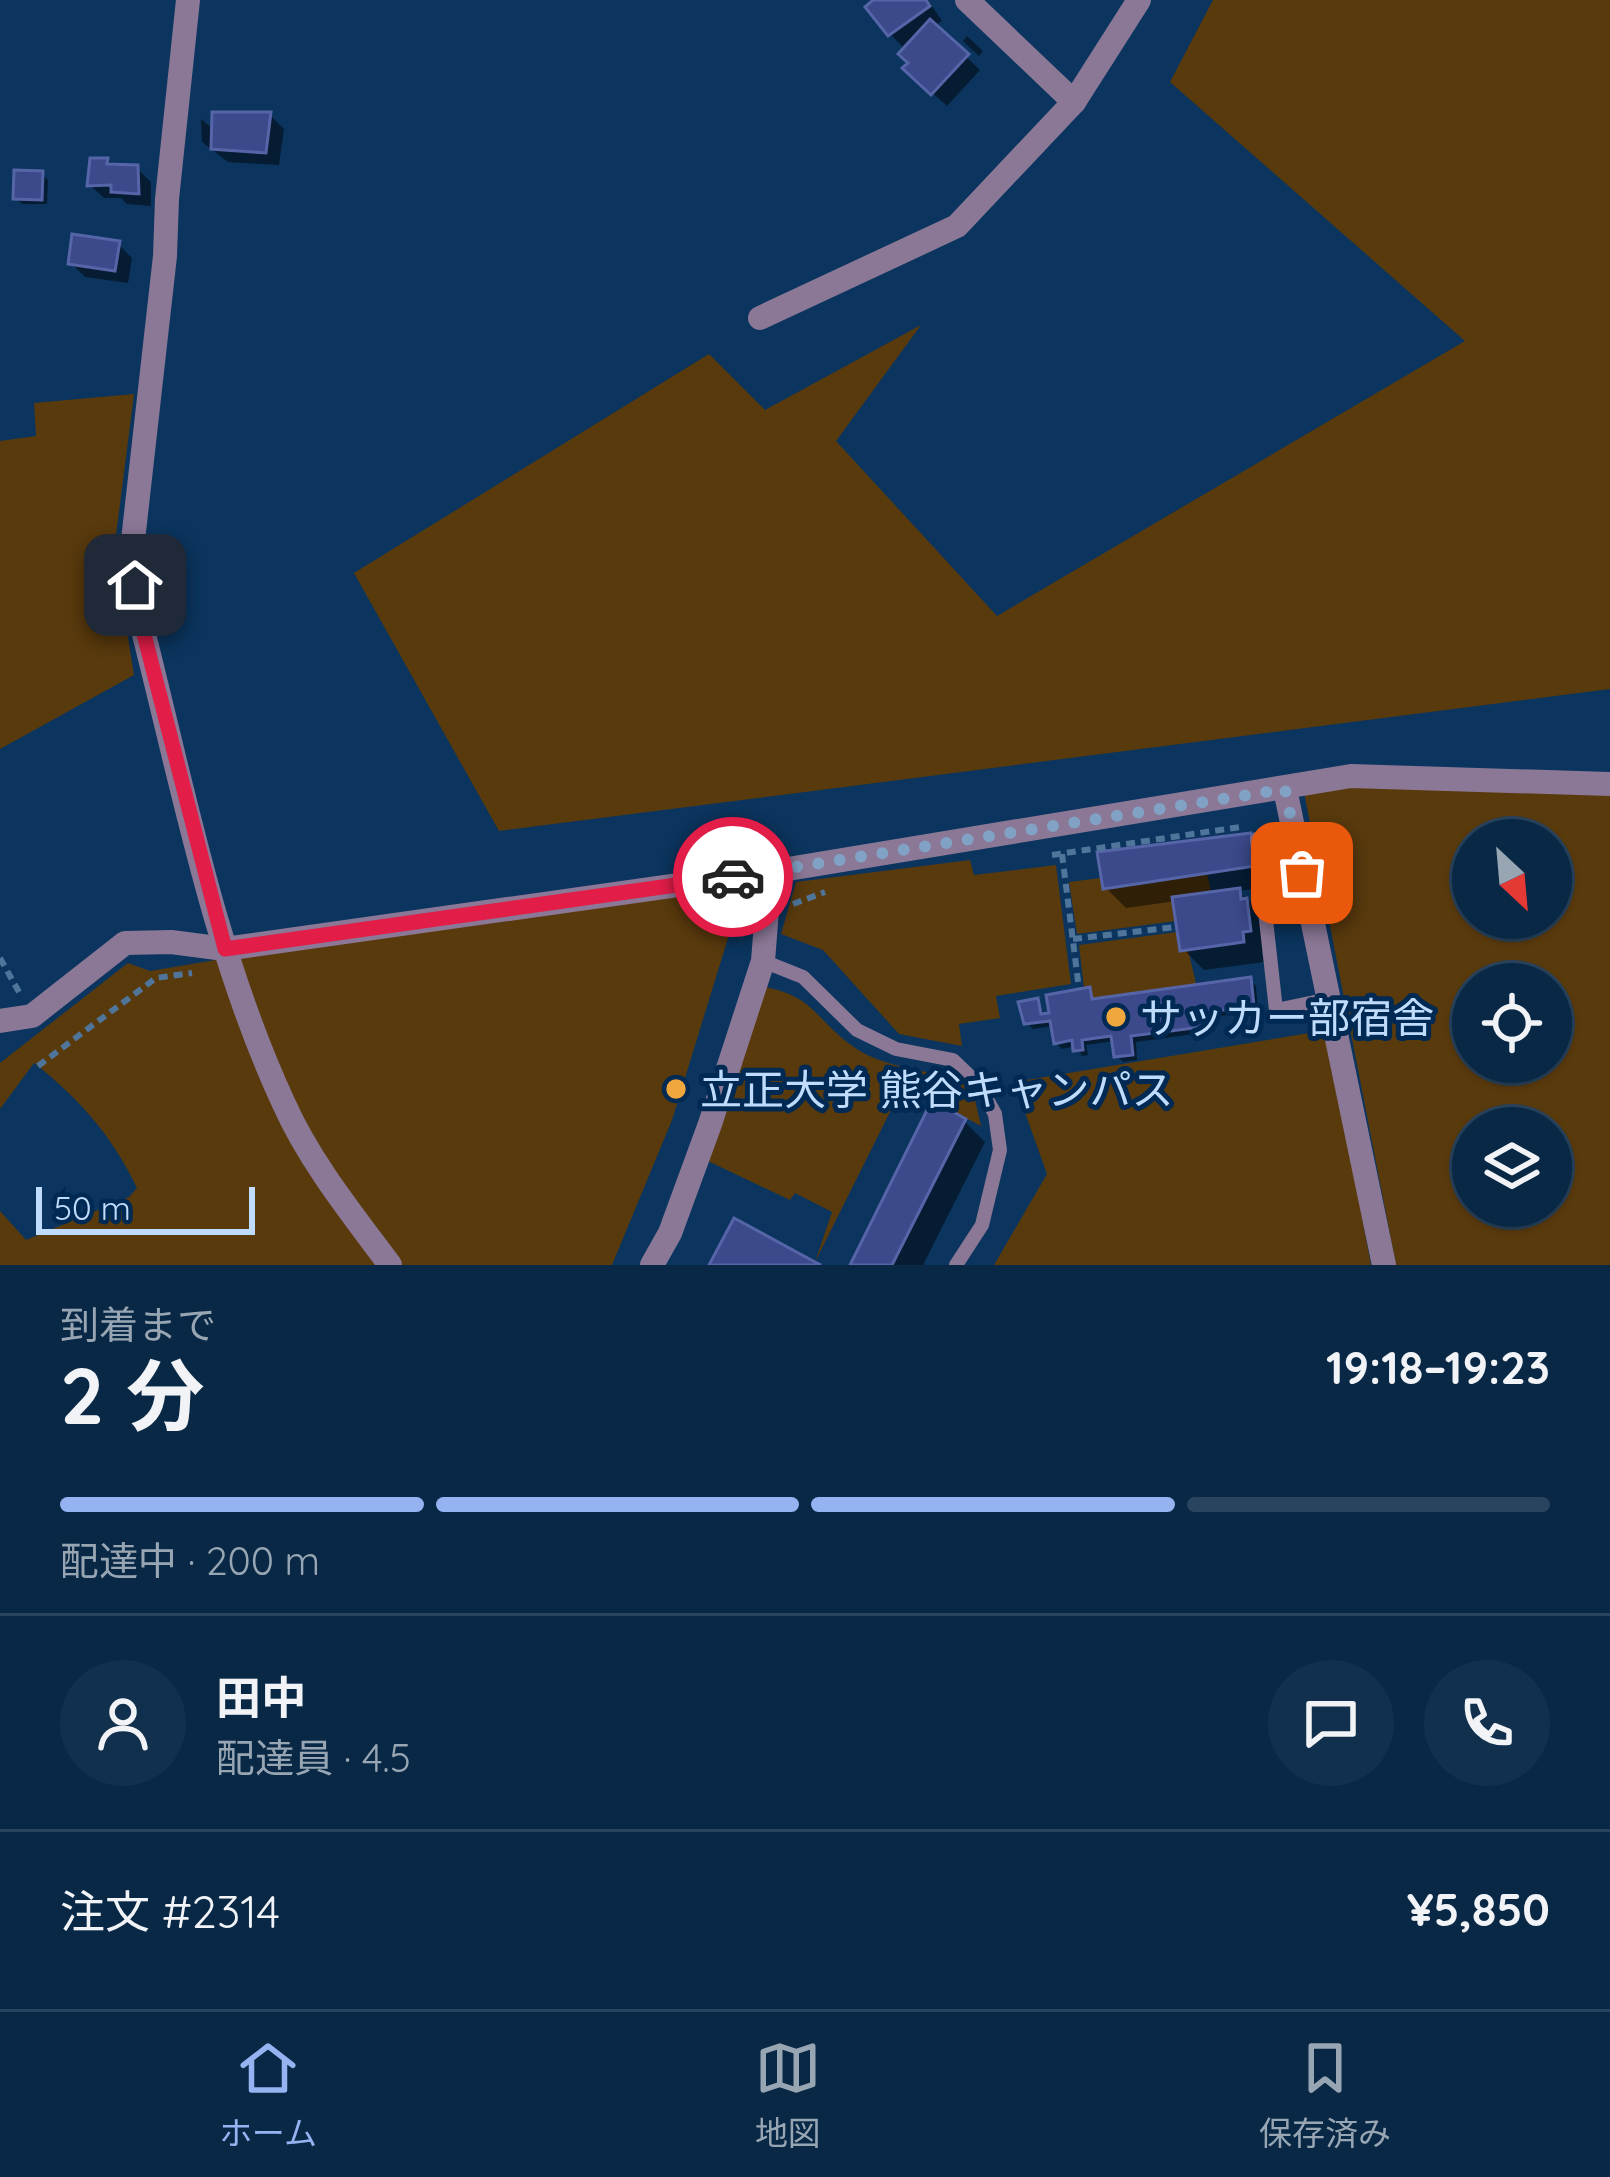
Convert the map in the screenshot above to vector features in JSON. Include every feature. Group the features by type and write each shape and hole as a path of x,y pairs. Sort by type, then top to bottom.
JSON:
{"street":[{"path":"188,0 167,199 166,256 131,558 138,611 228,958 285,1108 340,1198 390,1265"},
{"path":"967,0 1073,102"},
{"path":"760,318 958,226 1073,102 1139,0"},
{"path":"0,1021 32,1016 125,943 171,942 228,958 1351,776 1610,784"},
{"path":"1285,789 1384,1265"},
{"path":"652,1265 670,1233 710,1124 763,961 770,872"}],"lane":[{"path":"1252,832 1276,1010 1329,999"},
{"path":"763,961 803,977 857,1030 896,1049 953,1060 979,1085 995,1114 1000,1150 982,1225 956,1265"}],"path":[{"path":"1041,857 1252,832"},
{"path":"1062,854 1079,989"},
{"path":"767,913 827,891"},
{"path":"1073,939 1177,927"},
{"path":"0,958 32,1016"},
{"path":"38,1066 155,978 228,958"}],"shaded area":[{"path":"1213,0 1610,0 1610,689 499,831 354,573 709,354 765,410 921,325 836,441 997,616 1465,341 1170,82"},
{"path":"134,394 114,551 134,675 0,749 0,441 36,436 34,403"},
{"path":"1356,782 1610,790 1610,1265 1396,1265 1304,792"},
{"path":"970,860 974,875 1056,865 1071,984 996,996 1000,1018 959,1024 962,1046 899,1034 823,950 781,934 796,882"},
{"path":"749,870 672,1120 612,1265 0,1265 0,1211 26,1240 129,1197 137,1188 93,1120 34,1063 0,1109 0,1063 128,963 150,971"},
{"path":"1207,873 1211,892 1173,897 1176,921 1077,934 1069,882 1101,878 1103,889"},
{"path":"1177,932 1180,950 1188,949 1196,984 1092,999 1090,988 1084,988 1079,945"},
{"path":"765,987 794,996 863,1053 962,1080 975,1100 981,1126 932,1100 936,1092 907,1078 815,1262 832,1212 795,1193 790,1200 708,1161"},
{"path":"1327,1030 1371,1265 994,1265 1047,1174 1014,1082"}],"building":[{"path":"873,0 926,0 930,6 888,36 865,7"},
{"path":"930,19 969,54 931,95 902,68 908,63 898,54"},
{"path":"212,112 271,112 266,153 211,149"},
{"path":"90,158 138,165 139,194 111,192 111,185 87,186"},
{"path":"14,170 43,171 42,200 13,199"},
{"path":"72,234 120,241 115,271 68,264"},
{"path":"1251,833 1255,866 1103,889 1097,852"},
{"path":"1240,888 1241,899 1247,898 1251,931 1243,932 1244,942 1180,951 1172,897"},
{"name":"サッカー部宿舎","path":"1251,977 1254,1006 1209,1012 1210,1026 1131,1036 1133,1055 1114,1057 1111,1036 1082,1040 1083,1050 1073,1051 1072,1040 1054,1044 1050,1021 1024,1024 1018,1002 1038,998 1041,1014 1049,1013 1046,995 1090,987 1092,999"},
{"path":"932,1100 966,1119 892,1265 850,1265"},
{"path":"734,1218 815,1262 821,1265 709,1265"}],"way so far":[{"path":"733,877 1285,789 1302,873"}],"place":[{"name":"サッカー部宿舎","path":"1116,1017"},
{"name":"立正大学 熊谷キャンパス","path":"676,1089"}],"route":[{"path":"135,585 225,949 733,877"}]}
